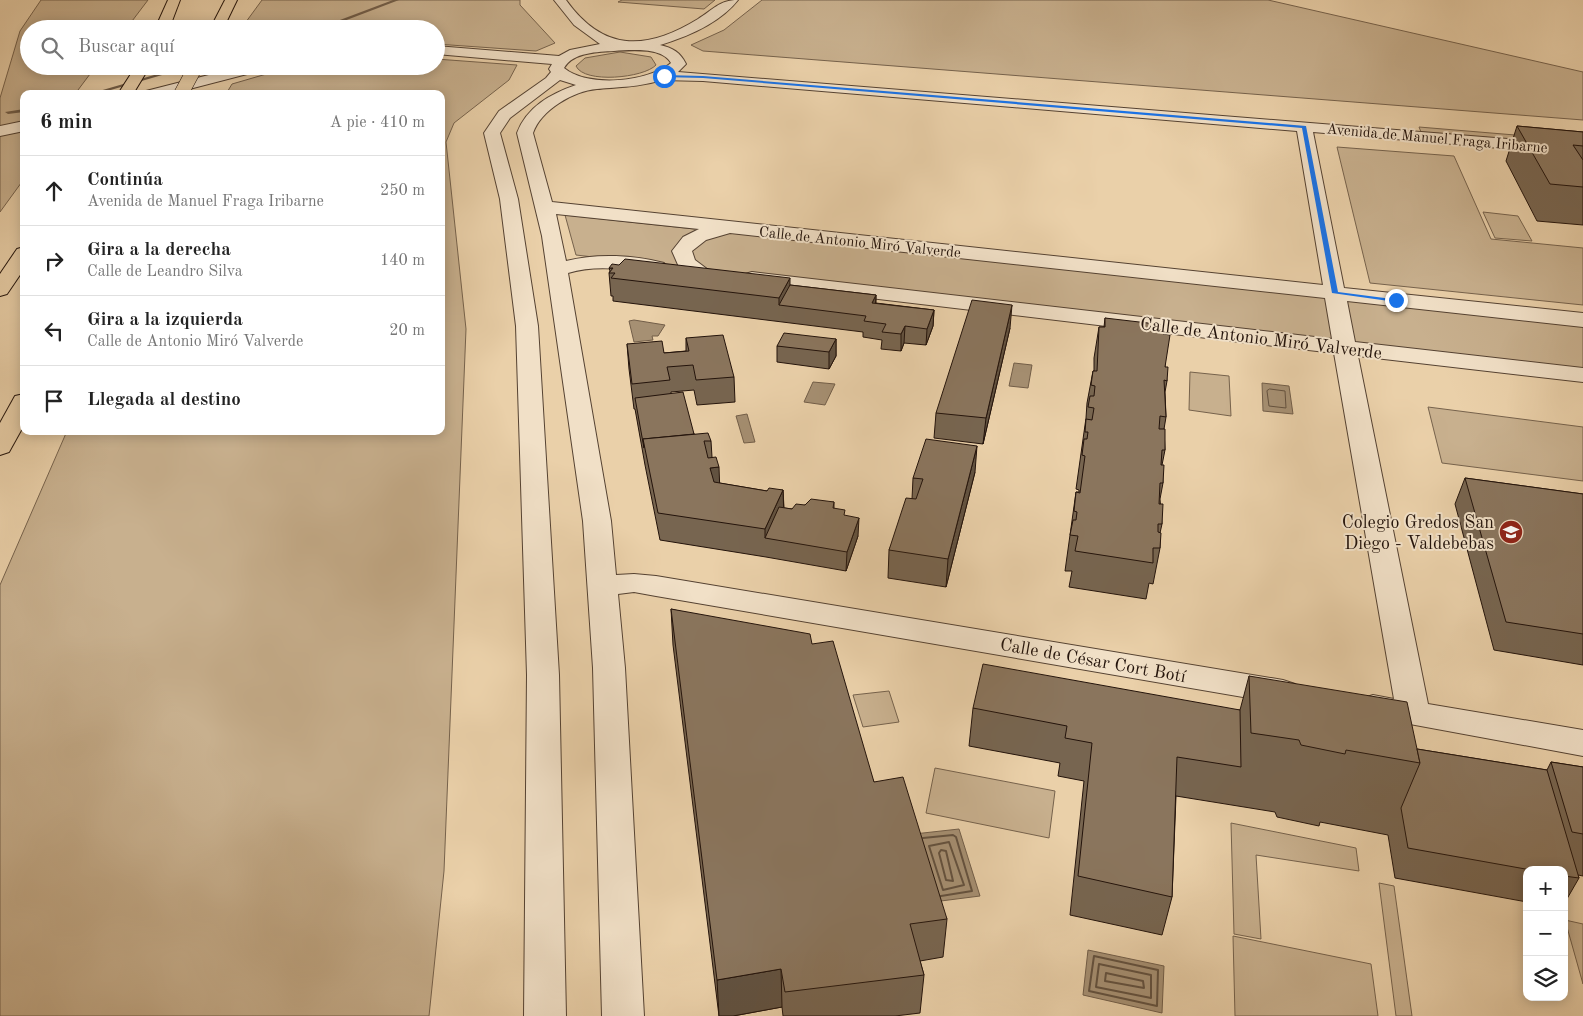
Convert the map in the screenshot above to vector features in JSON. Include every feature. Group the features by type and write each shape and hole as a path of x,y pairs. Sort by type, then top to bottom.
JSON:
{"highway":[{"path":"166,20 174,0"},
{"path":"221,20 231,0"},
{"path":"128,90 137,75"},
{"path":"183,90 191,75"},
{"path":"0,290 20,259"},
{"path":"0,447 20,409"}],"street":[{"name":"Avenida de Manuel Fraga Iribarne","path":"560,0 570,14 599,40 709,64 1576,134"},
{"path":"445,51 565,62 677,36 715,15 732,0"},
{"path":"664,76 675,70 679,64 673,56 679,44 717,24 748,0"},
{"path":"545,1016 546,898 543,676 527,326 509,199 492,133 501,118 551,82 578,43 561,24"},
{"path":"565,62 571,79 598,83"},
{"path":"167,90 226,75"},
{"name":"Avenida de Manuel Fraga Iribarne","path":"598,83 634,82 664,76 703,77 1583,150"},
{"path":"598,83 564,95 538,113 527,125 526,132 546,207 558,270 597,521 610,678 623,1016"},
{"path":"0,132 20,127"},
{"path":"1304,127 1413,714"},
{"name":"Calle de Antonio Miró Valverde","path":"546,207 1583,320"},
{"name":"Calle de Antonio Miró Valverde","path":"717,274 686,263 682,251 687,243 696,236 733,228"},
{"name":"Calle de Antonio Miró Valverde","path":"558,270 569,266 605,262 1583,375"},
{"name":"Calle de César Cort Botí","path":"603,585 634,583 665,587 1308,696"},
{"path":"1346,703 1583,743"}],"shaded area":[{"path":"41,0 148,0 133,20 27,20"},
{"path":"262,0 520,0 520,5 555,43 536,51 445,45 445,20 247,20"},
{"path":"622,0 715,0 704,9 618,2"},
{"path":"762,0 1268,0 1583,72 1583,120 703,51 691,45 724,30"},
{"path":"20,31 20,75 89,75 78,90 20,90 20,184 0,212 0,98"},
{"path":"620,52 651,57 656,65 640,73 614,77 590,75 581,72 576,66 585,58"},
{"path":"445,60 517,65 509,80 454,123 446,142 466,329 444,871 429,1016 0,1016 0,585 65,435 445,435 445,90 228,90 232,84 263,75 445,75"},
{"path":"1419,127 1563,139 1567,144 1421,132"},
{"path":"1337,147 1454,156 1491,239 1583,248 1583,305 1370,283"},
{"path":"1483,212 1518,216 1532,241 1495,238"},
{"path":"565,215 1583,325 1583,371 576,255"},
{"path":"1190,372 1229,376 1231,416 1189,410"},
{"path":"1428,407 1583,427 1583,481 1442,463"},
{"path":"889,691 899,722 863,727 853,695"},
{"path":"935,768 1055,791 1049,838 926,813"},
{"path":"1231,823 1356,848 1359,871 1256,855 1261,939 1234,934"},
{"path":"1379,883 1394,886 1412,1016 1396,1016"},
{"path":"1568,921 1583,924 1583,984 1568,931"},
{"path":"1233,936 1371,964 1378,1016 1235,1016"}],"water":[{"path":"634,320 665,325 658,336 652,336 653,340 634,342 629,321"},
{"path":"1014,363 1032,365 1028,388 1009,386"},
{"path":"813,382 835,384 825,405 804,402"},
{"path":"1262,383 1289,386 1293,414 1263,411"},
{"path":"747,414 755,442 744,443 736,416"},
{"path":"959,829 980,896 933,902 914,834"},
{"path":"1088,950 1164,966 1162,1013 1083,995"}],"building":[{"path":"1517,126 1583,132 1583,146 1573,145 1583,160 1583,187 1550,184"},
{"path":"625,259 790,278 779,298 611,278 615,273 609,273 613,268 609,268 612,264 619,265"},
{"path":"790,285 876,295 872,303 934,310 927,329 905,326 901,334 882,332 886,324 864,321 866,316 779,305"},
{"path":"972,300 1012,305 986,418 936,413"},
{"path":"1105,318 1165,325 1163,334 1170,335 1165,367 1168,367 1167,381 1164,380 1166,417 1160,416 1159,429 1165,429 1165,450 1162,450 1161,465 1164,465 1163,483 1160,483 1159,504 1163,504 1162,524 1158,524 1158,532 1161,533 1160,548 1153,548 1153,563 1075,551 1078,536 1070,535 1073,520 1076,520 1077,512 1074,511 1076,492 1080,493 1085,456 1082,455 1084,439 1087,439 1088,432 1085,432 1086,419 1092,420 1094,408 1088,407 1090,396 1094,396 1095,386 1091,385 1093,371 1097,371 1099,327 1105,327"},
{"path":"784,333 836,339 829,352 777,346"},
{"path":"723,335 734,377 696,380 693,365 667,367 670,380 632,384 627,344 662,341 664,353 689,351 686,338"},
{"path":"683,392 694,434 643,439 644,448 635,398"},
{"path":"708,433 711,441 704,441 708,458 716,457 719,467 710,468 714,482 767,491 769,488 783,490 765,529 658,513 643,439"},
{"path":"926,439 977,446 948,559 889,550 906,498 916,499 923,479 913,478"},
{"path":"1465,478 1583,494 1583,634 1506,622"},
{"path":"811,499 834,502 833,508 845,510 844,515 859,518 847,552 765,538 779,507 792,509 796,504 805,505"},
{"path":"671,609 810,634 812,644 833,641 874,782 903,777 947,919 910,924 924,975 785,992 781,969 717,980"},
{"path":"983,664 1240,710 1241,767 1177,757 1172,897 1078,876 1092,743 1065,738 1067,726 973,708"},
{"path":"1249,676 1407,702 1420,763 1346,750 1345,754 1301,745 1299,740 1251,733"},
{"path":"1417,749 1547,770 1579,878 1568,877 1568,866 1523,866 1523,869 1408,848 1401,808 1420,763"},
{"path":"1551,762 1583,767 1583,834 1572,832"}],"waterway":[{"path":"343,20 397,0"},
{"path":"105,90 159,75"},
{"path":"8,112 20,110"}],"place":[{"name":"Colegio Gredos San Diego - Valdebebas","path":"1511,532"}],"route":[{"path":"664,76 703,77 1304,127 1335,293 1396,300"}]}
